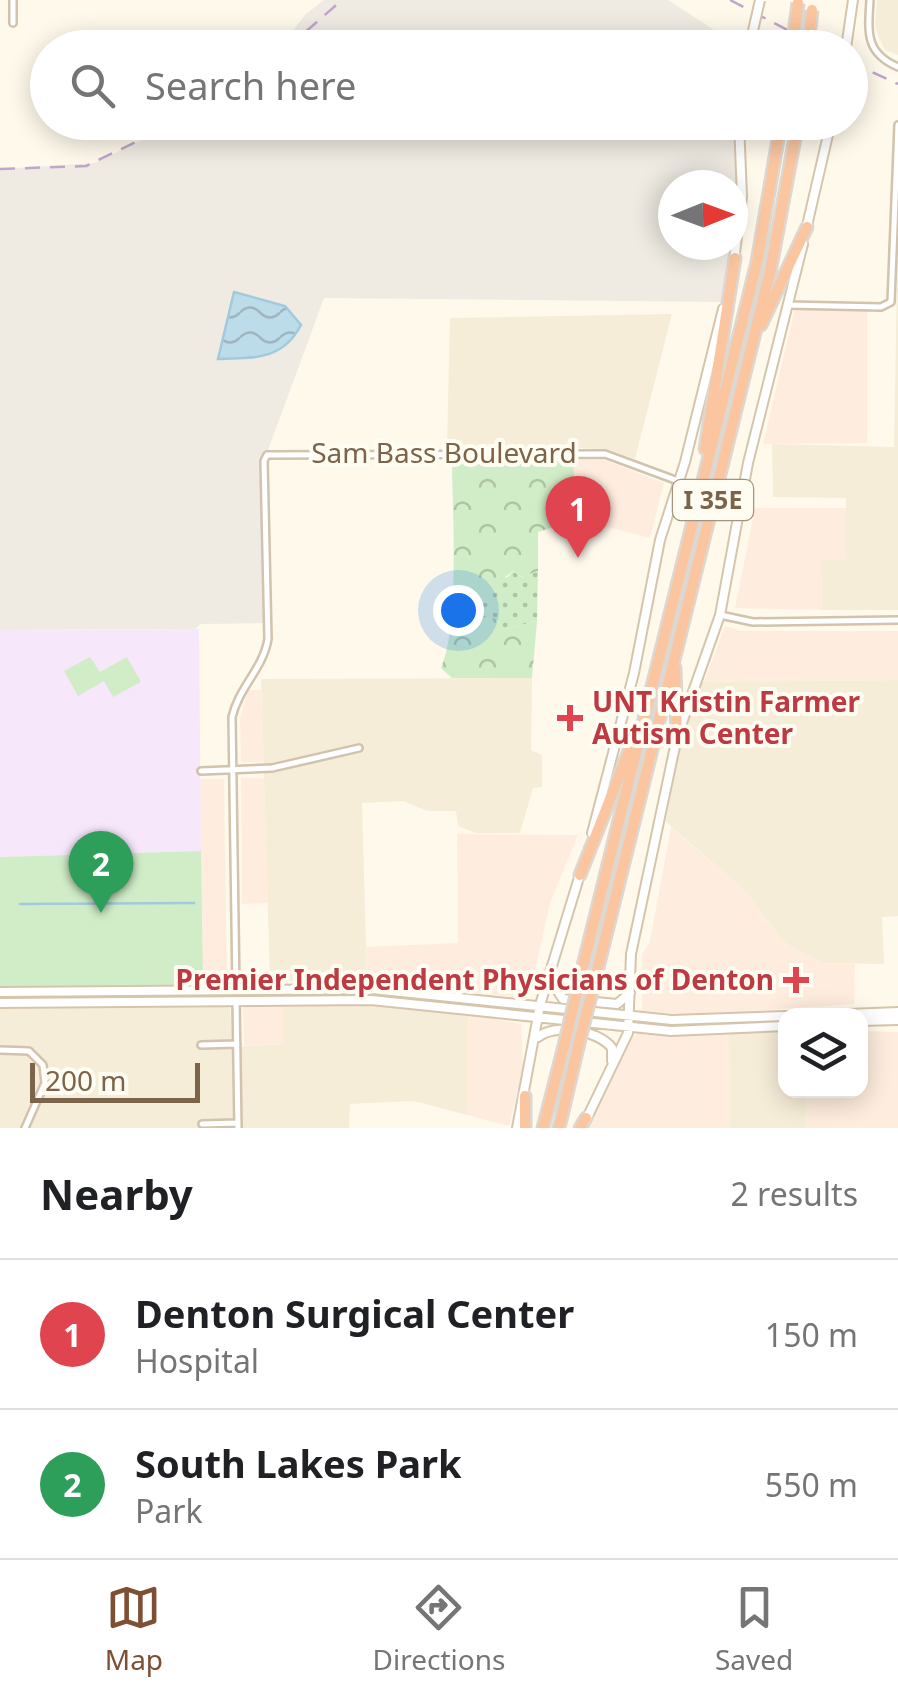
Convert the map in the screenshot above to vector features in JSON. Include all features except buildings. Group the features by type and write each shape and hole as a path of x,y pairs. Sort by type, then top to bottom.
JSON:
{"highway":[{"path":"794,30 798,1"},
{"path":"810,30 813,5"},
{"name":"I 35E","path":"544,1128 764,230 777,140"},
{"name":"I 35E","path":"559,1128 754,338 779,233 795,140"},
{"path":"754,338 807,227"},
{"path":"701,494 734,260"},
{"path":"674,661 676,737"},
{"path":"580,875 642,722"},
{"path":"525,1096 525,1128"}],"main road":[{"path":"753,30 760,0"},
{"path":"849,30 853,0"},
{"path":"740,140 741,170"},
{"path":"583,1125 629,1022 631,954 676,737 720,615 748,463 827,140"},
{"path":"517,1128 540,1005 580,875 733,260"},
{"path":"549,978 563,999 617,1004 630,993"},
{"path":"0,992 372,989 540,1005 629,1022"},
{"path":"371,1000 372,989"},
{"path":"0,1003 371,1000 629,1022 778,1026"},
{"path":"868,1013 898,1012"},
{"path":"720,1024 778,1017"},
{"path":"868,1021 898,1020"},
{"path":"536,1038 554,1028 604,1038 612,1048 611,1066"}],"street":[{"path":"13,0 13,23"},
{"path":"870,0 868,39 873,51 898,67"},
{"path":"784,306 880,306 891,302 898,125"},
{"name":"Sam Bass Boulevard","path":"232,772 235,704 265,654 268,639 266,457 275,452 376,451 606,454 678,481"},
{"path":"720,615 754,622 898,620"},
{"path":"201,771 232,772 291,765 359,748"},
{"path":"202,1124 238,1126 232,772"},
{"path":"201,1045 237,1044"},
{"path":"0,1050 36,1055 43,1065 44,1084 25,1128"}],"shaded area":[{"path":"324,0 668,0 714,30 293,30"},
{"path":"877,0 898,0 898,55 885,50 879,38 875,26"},
{"path":"142,140 741,140 741,170 658,170 658,260 730,260 724,302 324,298 264,461 268,623 201,624 195,629 0,630 0,169 95,163"},
{"path":"898,227 898,610 822,610 821,559 846,559 846,498 773,497 772,444 894,447"},
{"path":"795,308 867,308 867,443 763,444"},
{"path":"672,314 635,459 607,449 447,445 450,318"},
{"path":"565,459 604,460 664,483 650,538 568,517"},
{"path":"755,508 846,508 846,559 821,560 822,610 735,608"},
{"path":"725,626 741,631 898,631 898,680 704,682"},
{"path":"199,629 201,851 0,857 0,630"},
{"path":"532,678 531,750 542,755 542,787 533,788 520,833 475,833 458,826 456,811 427,811 403,801 362,803 367,980 270,981 261,679"},
{"path":"898,680 898,916 882,917 884,964 823,963 786,944 743,889 666,822 679,748 701,682"},
{"path":"248,690 261,690 264,762 241,762 240,718"},
{"path":"241,778 264,778 268,903 242,904"},
{"path":"200,779 224,779 227,981 202,982"},
{"path":"671,827 743,889 786,944 823,963 855,964 854,1004 695,1015 642,1011 642,955 650,941"},
{"path":"457,834 578,835 550,903 531,988 515,997 367,980 365,947 458,943"},
{"path":"248,1003 283,1003 283,1044 244,1046 243,1008"},
{"path":"283,1003 379,1004 468,1014 467,1115 414,1101 350,1104 349,1128 0,1128 0,1008 230,1005 232,1047 283,1044"},
{"path":"468,1014 521,1024 523,1067 509,1126 467,1115"},
{"path":"778,1031 778,1098 805,1098 805,1128 730,1128 729,1033"},
{"path":"868,1031 898,1032 898,1128 805,1128 805,1098 868,1098"},
{"path":"637,1033 729,1033 730,1128 586,1128 624,1048"}],"green space":[{"path":"452,457 484,459 491,465 526,458 573,462 576,513 572,521 538,532 538,571 521,577 513,571 491,588 472,585 469,611 496,619 505,629 537,621 532,678 452,678 441,668 453,596"},
{"path":"513,571 521,577 538,571 537,621 505,629 496,619 469,611 472,585 508,577"},
{"path":"90,657 100,672 127,657 141,682 113,697 104,681 78,696 64,671"},
{"path":"201,851 203,988 0,992 0,857"}],"water":[{"path":"234,292 285,306 301,325 286,345 276,351 255,357 218,359"}],"waterway":[{"path":"20,904 194,903"}],"railway":[{"path":"308,30 342,0"},
{"path":"730,0 788,30"},
{"path":"868,70 898,84"},
{"path":"0,169 86,166 140,140"}],"place":[{"name":"Denton Surgical Center","path":"578,558"},
{"name":"UNT Kristin Farmer Autism Center","path":"570,718"},
{"name":"South Lakes Park","path":"101,913"},
{"name":"Premier Independent Physicians of Denton","path":"796,980"}]}
